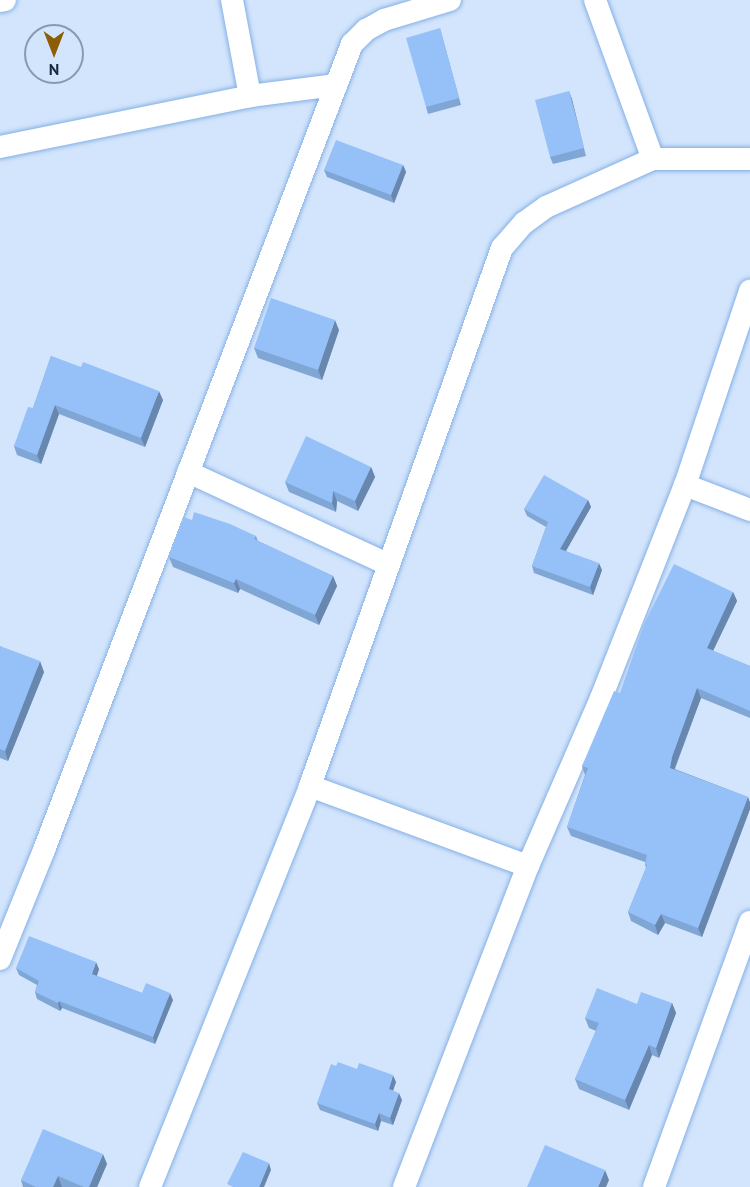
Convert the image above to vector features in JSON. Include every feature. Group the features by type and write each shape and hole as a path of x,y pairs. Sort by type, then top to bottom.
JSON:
{"street":[{"path":"0,1 5,0"},
{"path":"232,0 250,96"},
{"path":"0,959 44,850 352,44 366,30 384,20 450,0"},
{"path":"595,0 653,159"},
{"path":"0,147 250,96 336,85"},
{"path":"150,1187 310,786 502,248 524,223 546,207 653,159 750,159"},
{"path":"404,1187 528,866 601,698 685,484 750,291"},
{"path":"188,472 389,565"},
{"path":"685,484 750,510"},
{"path":"310,786 528,866"},
{"path":"654,1187 750,922"}],"building":[{"path":"440,28 459,98 426,107 406,38"},
{"path":"569,91 584,148 550,157 535,100"},
{"path":"336,140 403,165 391,195 324,170"},
{"path":"271,298 335,320 318,370 254,348"},
{"path":"51,356 81,367 83,362 159,391 141,438 55,405 37,455 14,446 28,407 33,408"},
{"path":"306,436 371,467 355,501 333,491 332,503 285,482"},
{"path":"544,475 588,500 560,549 599,563 590,587 532,566 548,522 524,509"},
{"path":"194,512 230,524 256,536 254,539 333,576 315,615 236,579 234,583 169,557 184,517 192,520"},
{"path":"674,564 733,592 707,648 750,666 750,711 697,688 672,757 670,768 748,797 698,928 661,914 655,925 628,912 647,865 645,864 647,855 567,827 588,768 582,766 614,691 620,693 644,624"},
{"path":"0,646 40,661 5,751 0,749"},
{"path":"29,936 96,962 92,974 142,993 146,983 170,993 153,1037 59,1001 58,1003 35,992 39,981 16,968"},
{"path":"597,988 637,1004 641,992 672,1003 656,1048 649,1045 625,1100 575,1079 599,1023 585,1018"},
{"path":"338,1062 357,1069 359,1063 393,1075 389,1089 399,1093 390,1118 379,1113 375,1124 317,1103 331,1064 336,1066"},
{"path":"43,1129 103,1154 89,1187 58,1176 53,1187 36,1187 21,1180"},
{"path":"545,1145 605,1170 598,1187 527,1187"},
{"path":"243,1152 269,1163 259,1187 233,1187 227,1184"}]}
